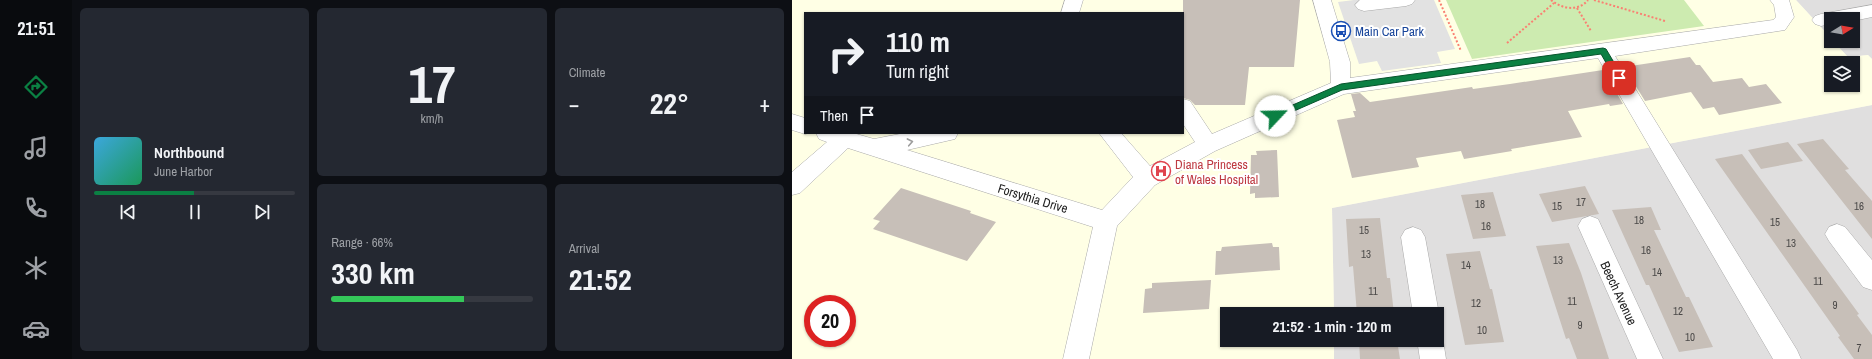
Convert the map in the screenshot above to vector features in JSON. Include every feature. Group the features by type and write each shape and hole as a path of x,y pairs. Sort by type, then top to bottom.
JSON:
{"street":[{"path":"1070,12 1074,0"},
{"path":"1322,0 1340,62 1341,87"},
{"path":"1364,5 1406,0"},
{"path":"1076,359 1106,221 1147,178 1208,145 1341,87 1779,26 1785,17 1782,3 1779,0"},
{"path":"1821,20 1872,11"},
{"path":"1603,51 1788,359"},
{"path":"1184,109 1208,145"},
{"path":"792,122 804,126"},
{"path":"872,148 944,134"},
{"path":"1110,134 1147,178"},
{"path":"792,186 835,136"},
{"name":"Forsythia Drive","path":"835,136 1106,221"},
{"name":"Beech Avenue","path":"1590,226 1650,359"},
{"path":"1837,234 1872,279"},
{"path":"1414,236 1425,307"},
{"path":"1431,347 1433,359"}],"path":[{"path":"1439,0 1469,70"},
{"path":"1551,0 1554,3 1570,8 1577,8 1586,3 1588,0"},
{"path":"1594,0 1691,28 1698,38"},
{"path":"1496,66 1491,56 1554,3"},
{"path":"1577,8 1603,51"}],"shaded area":[{"name":"Diana Princess of Wales Hospital","path":"792,0 1796,0 1824,30 1824,48 1840,48 1847,56 1824,56 1824,92 1860,92 1860,56 1858,56 1868,55 1872,59 1872,105 1332,208 1334,307 1220,307 1220,347 1334,347 1334,359 792,359"},
{"path":"1354,0 1434,0 1455,49 1437,52 1441,63 1382,71 1377,61 1359,64 1338,2"},
{"path":"1796,0 1872,0 1872,59 1868,55 1847,56 1840,48 1860,48 1860,12 1824,12 1824,30"},
{"path":"1872,105 1872,359 1334,359 1334,347 1444,347 1444,307 1334,307 1332,208"}],"green space":[{"path":"1446,0 1684,0 1704,26 1472,59"}],"building":[{"path":"1183,0 1300,0 1294,67 1249,67 1245,105 1195,105 1190,100 1184,98"},
{"path":"1690,57 1696,65 1700,65 1713,82 1742,78 1749,87 1766,84 1782,103 1719,115 1714,107 1703,109 1691,92 1645,101 1624,67"},
{"path":"1603,70 1623,104 1610,106 1609,104 1568,111 1582,137 1511,149 1512,151 1464,159 1461,151 1416,158 1419,167 1352,178 1337,120 1355,117 1353,111 1356,111 1351,94 1360,93 1370,102 1472,87 1473,89 1510,84"},
{"path":"1823,139 1849,169 1845,170 1872,201 1872,239 1797,144"},
{"path":"1788,142 1803,161 1761,169 1748,150"},
{"path":"1277,150 1279,197 1255,198 1255,193 1250,194 1251,155 1257,155 1256,151"},
{"path":"1742,154 1859,314 1857,315 1872,335 1872,359 1854,359 1838,337 1840,336 1715,159"},
{"path":"1585,186 1599,214 1552,222 1539,194"},
{"path":"901,188 971,211 970,213 996,222 967,261 873,229 880,221 873,219"},
{"path":"1493,192 1506,236 1473,239 1461,195"},
{"path":"1651,207 1661,230 1654,230 1686,297 1689,297 1713,347 1679,352 1649,285 1646,285 1612,210"},
{"path":"1380,218 1387,278 1390,278 1393,307 1356,307 1353,266 1349,267 1346,219"},
{"path":"1272,243 1273,247 1279,247 1280,270 1215,275 1216,251 1221,251 1222,247"},
{"path":"1569,243 1581,273 1609,359 1577,359 1569,338 1566,339 1536,246"},
{"path":"1480,251 1490,289 1492,289 1504,342 1465,345 1446,254"},
{"path":"1211,280 1209,309 1143,313 1145,289 1152,288 1152,283"},
{"path":"1359,347 1398,347 1400,359 1360,359"}],"place":[{"name":"Main Car Park","path":"1341,31"},
{"name":"Diana Princess of Wales Hospital","path":"1161,171"}],"route":[{"path":"1275,116 1341,87 1603,51 1619,78"}]}
